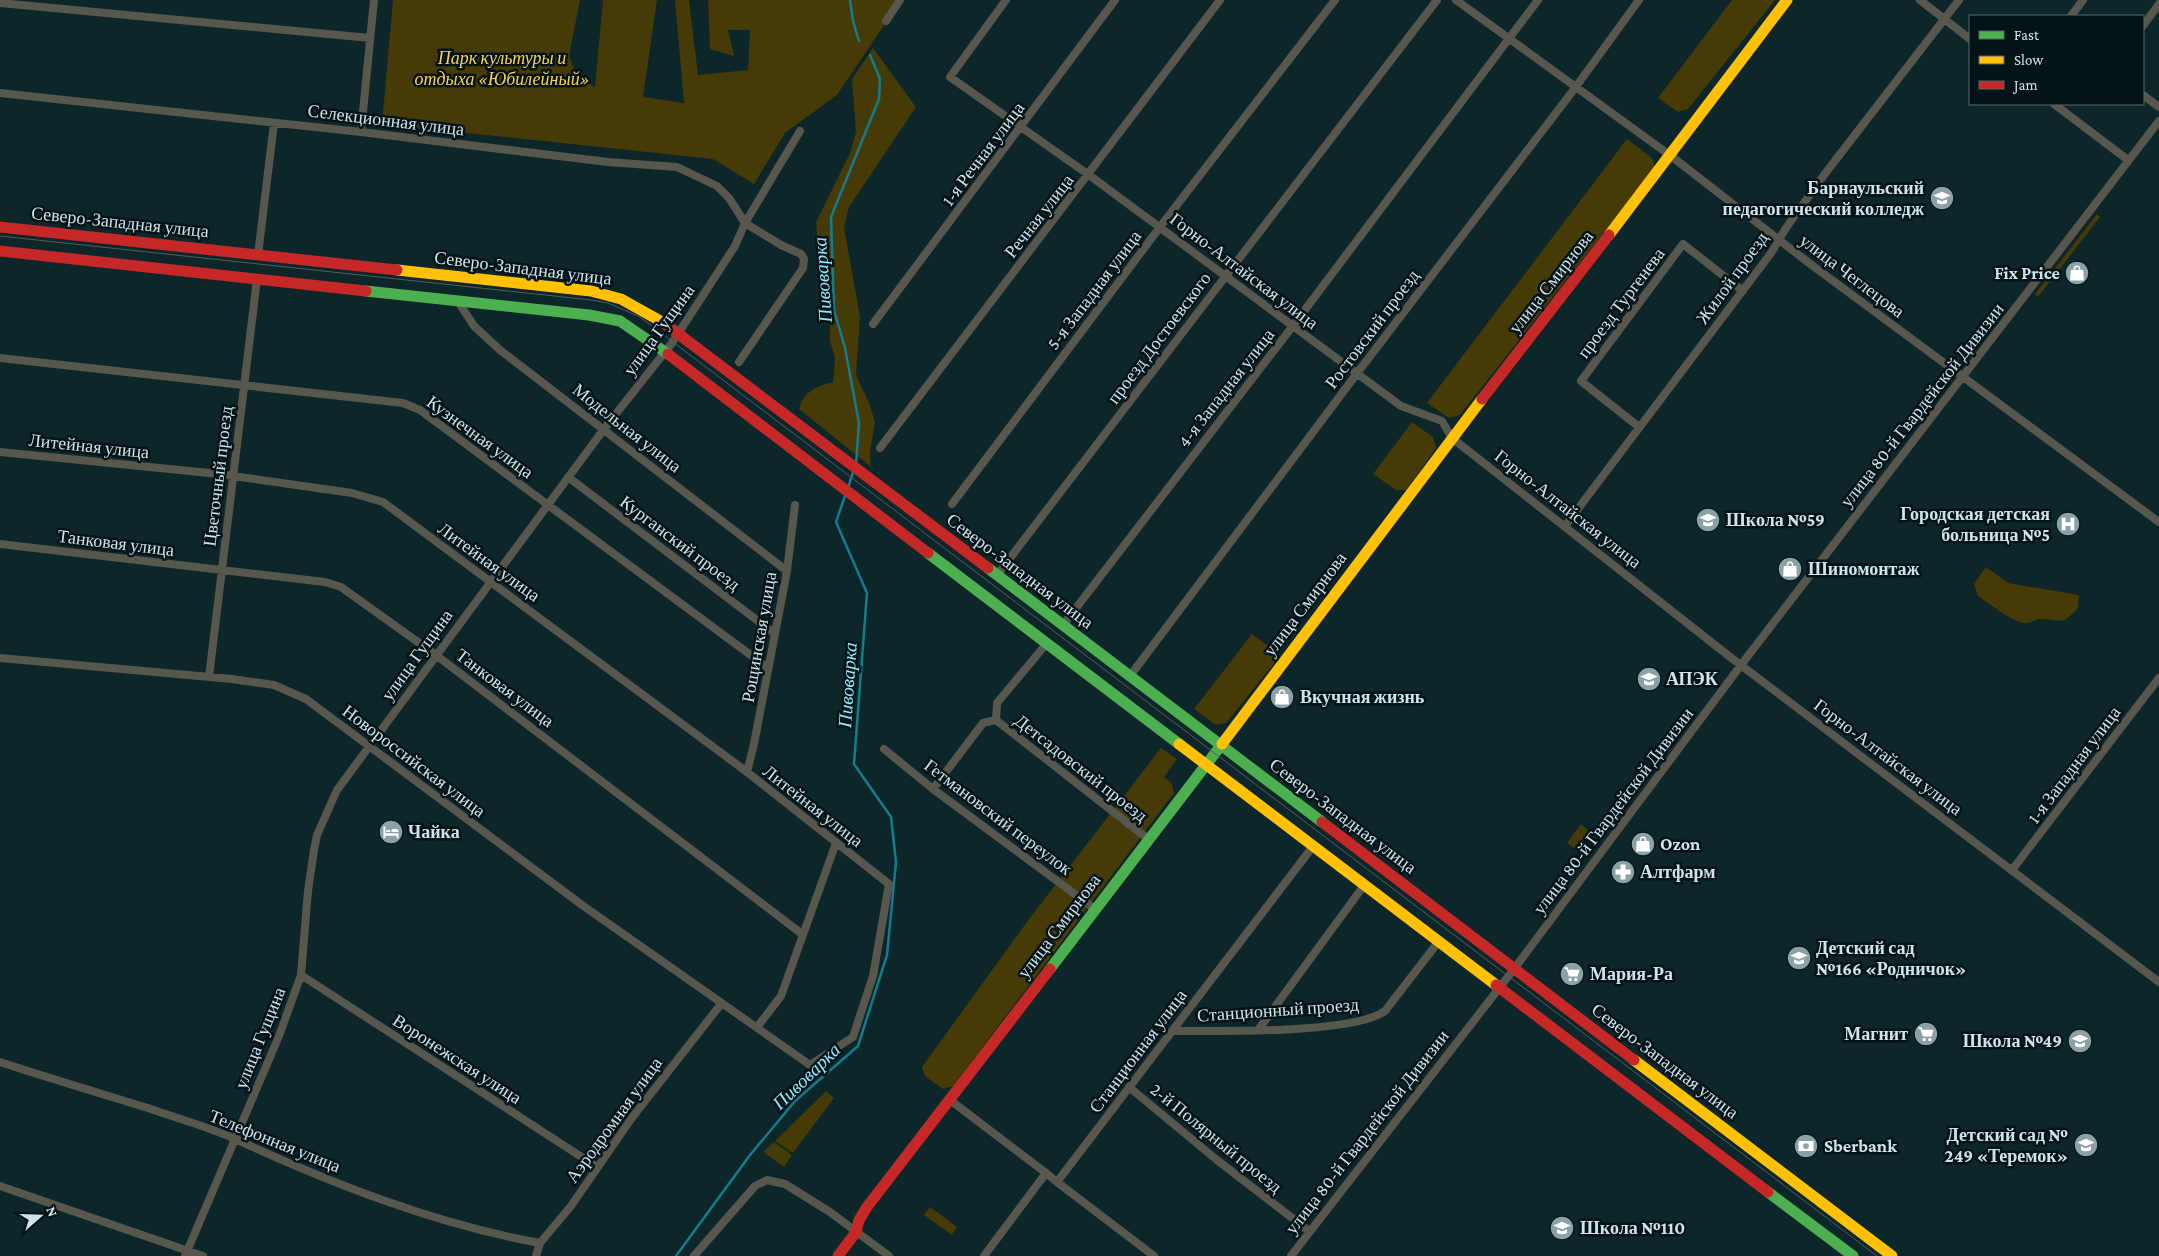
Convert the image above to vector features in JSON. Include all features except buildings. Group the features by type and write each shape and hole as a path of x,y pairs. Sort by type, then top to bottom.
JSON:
{"main road":[{"name":"улица Смирнова","path":"838,1256 856,1232 859,1220 867,1207 1094,908 1207,764 1452,438 1671,156 1787,0"},
{"name":"Северо-Западная улица","path":"0,227 608,294 641,307 868,476 1892,1256"},
{"path":"0,251 605,317 634,329 1853,1256"}],"street":[{"path":"361,132 374,0"},
{"path":"886,21 900,0"},
{"name":"Горно-Алтайская улица","path":"1006,0 950,77 1089,175 1292,327 1358,372 1401,406 1442,421 1452,438 1741,665 2159,982"},
{"name":"1-я Речная улица","path":"873,324 1115,0"},
{"name":"Речная улица","path":"880,448 1220,0"},
{"name":"5-я Западная улица","path":"952,504 1160,227 1335,0"},
{"name":"проезд Достоевского","path":"998,575 1437,0"},
{"name":"улица Чеглецова","path":"1456,0 1671,156 1780,240 2159,522"},
{"name":"4-я Западная улица","path":"1063,625 1292,327 1538,0"},
{"name":"Ростовский проезд","path":"1130,676 1358,372 1575,88 1639,0"},
{"path":"1920,0 1969,38"},
{"name":"Жилой проезд","path":"1565,526 1743,291 1824,175 1959,0"},
{"path":"2072,15 2083,0"},
{"path":"0,3 370,38"},
{"path":"2144,25 2159,4"},
{"name":"Селекционная улица","path":"0,93 361,132 608,162 677,167 718,186 729,198 745,223"},
{"path":"2144,96 2159,107"},
{"path":"2055,105 2128,160"},
{"name":"улица 80-й Гвардейской Дивизии","path":"1291,1256 1514,969 1741,665 2159,121"},
{"path":"258,255 274,123"},
{"name":"улица Гущина","path":"187,1253 279,1036 301,975 308,891 317,835 337,790 568,476 665,352 735,246 745,223 800,131"},
{"path":"740,362 803,268 804,259 801,254 781,245 745,223"},
{"name":"проезд Тургенева","path":"1639,427 1582,381 1683,244 1743,291"},
{"name":"Цветочный проезд","path":"209,677 257,279"},
{"name":"Модельная улица","path":"457,300 474,326 500,350 787,571"},
{"name":"Кузнечная улица","path":"0,358 403,403 420,410 768,668"},
{"name":"Литейная улица","path":"0,452 232,477 352,493 383,502 491,580 747,772 889,884 873,976 853,1037 810,1065 758,1026"},
{"name":"Курганский проезд","path":"568,476 774,633"},
{"name":"Рощинская улица","path":"747,772 787,571 795,505"},
{"name":"Танковая улица","path":"0,544 325,582 340,587 436,655 802,934"},
{"path":"934,789 983,723 996,720 997,704 1047,643"},
{"name":"Новороссийская улица","path":"0,658 209,677 274,686 306,699 370,745 463,817 721,1004 758,1026"},
{"name":"1-я Западная улица","path":"2012,870 2159,678"},
{"name":"Детсадовский проезд","path":"996,720 1148,839"},
{"name":"Гетмановский переулок","path":"884,749 934,789 1094,908"},
{"path":"758,1026 781,996 836,843"},
{"name":"Станционная улица","path":"1057,1182 1314,845"},
{"path":"1258,1030 1365,884"},
{"name":"Станционный проезд","path":"1172,1031 1258,1030 1344,1024 1377,1017 1385,1012 1440,941"},
{"name":"Воронежская улица","path":"301,975 597,1167"},
{"name":"Аэродромная улица","path":"538,1255 540,1243 571,1206 631,1118 721,1004"},
{"name":"Телефонная улица","path":"0,1062 180,1119 234,1139 300,1169 393,1202 494,1234 540,1243"},
{"name":"2-й Полярный проезд","path":"1128,1087 1217,1160 1310,1231"},
{"path":"950,1100 1154,1256"},
{"path":"984,1256 1046,1173"},
{"path":"694,1256 755,1186 767,1180 785,1184 830,1212 889,1256"},
{"path":"0,1186 187,1253 203,1256"}],"green space":[{"name":"Парк культуры и отдыха «Юбилейный»","path":"393,0 580,0 569,56 577,77 595,87 603,0 657,0 643,97 684,103 675,0 689,0 698,75 748,70 750,30 728,30 734,56 710,49 708,0 901,0 837,95 785,133 754,184 713,159 382,124"},
{"path":"1732,0 1775,0 1688,109 1678,112 1658,98"},
{"path":"873,48 916,107 849,207 844,227 860,317 856,375 869,403 875,422 870,453 871,467 799,409 807,394 833,382 835,358 830,341 829,272 818,248 816,222 850,153 856,132 852,79"},
{"path":"1627,139 1652,158 1655,167 1460,415 1449,418 1427,403"},
{"path":"2097,214 2100,217 2038,297 2035,294"},
{"path":"1412,422 1433,437 1436,448 1406,490 1396,490 1373,474"},
{"path":"1986,567 2008,583 2079,595 2078,608 2068,618 2060,621 2040,619 2027,623 2014,620 1978,596 1974,584"},
{"path":"1252,634 1272,649 1276,661 1226,723 1216,725 1194,709"},
{"path":"1161,748 1177,759 1164,777 1172,784 1174,793 953,1086 943,1089 925,1076 922,1067 1029,919"},
{"path":"1581,824 1590,832 1577,850 1567,843"},
{"path":"826,1091 834,1098 793,1153 775,1141"},
{"path":"774,1142 792,1155 784,1167 763,1152"},
{"path":"930,1207 957,1227 952,1235 924,1215"}],"waterway":[{"name":"Пивоварка","path":"850,0 853,21 859,41"},
{"name":"Пивоварка","path":"856,464 859,423 845,348 834,310 831,217 879,99 880,79 870,55"},
{"name":"Пивоварка","path":"848,488 854,469"},
{"name":"Пивоварка","path":"676,1256 750,1155 795,1101 858,1046 887,955 896,862 891,817 854,764 867,593 836,522 846,493"}],"tram line":[{"path":"0,236 591,300 608,303 640,317 1877,1256"}],"traffic: fast":[{"path":"366,291 589,315 620,321 668,354"},
{"path":"928,553 1179,744"},
{"path":"988,568 1322,822"},
{"path":"1050,969 1222,744"},
{"path":"1768,1192 1853,1256"}],"traffic: slow":[{"path":"1609,235 1787,0"},
{"path":"397,270 591,291 621,299 664,323"},
{"path":"1222,744 1482,399"},
{"path":"1179,744 1496,985"},
{"path":"1634,1060 1892,1256"}],"traffic: jam":[{"path":"0,227 397,270"},
{"path":"1482,399 1609,235"},
{"path":"0,251 366,291"},
{"path":"664,323 988,568"},
{"path":"668,354 928,553"},
{"path":"1322,822 1634,1060"},
{"path":"838,1256 856,1232 859,1220 867,1207 1050,969"},
{"path":"1496,985 1768,1192"}],"place":[{"name":"Барнаульский педагогический колледж","path":"1942,198"},
{"name":"Fix Price","path":"2077,273"},
{"name":"Школа №59","path":"1708,520"},
{"name":"Городская детская больница №5","path":"2068,524"},
{"name":"Шиномонтаж","path":"1790,569"},
{"name":"АПЭК","path":"1649,679"},
{"name":"Вкучная жизнь","path":"1282,697"},
{"name":"Чайка","path":"391,832"},
{"name":"Ozon","path":"1643,844"},
{"name":"Алтфарм","path":"1623,872"},
{"name":"Детский сад №166 «Родничок»","path":"1799,958"},
{"name":"Мария-Ра","path":"1572,974"},
{"name":"Магнит","path":"1926,1034"},
{"name":"Школа №49","path":"2080,1041"},
{"name":"Детский сад № 249 «Теремок»","path":"2086,1145"},
{"name":"Sberbank","path":"1806,1146"},
{"name":"Школа №110","path":"1562,1228"}]}
